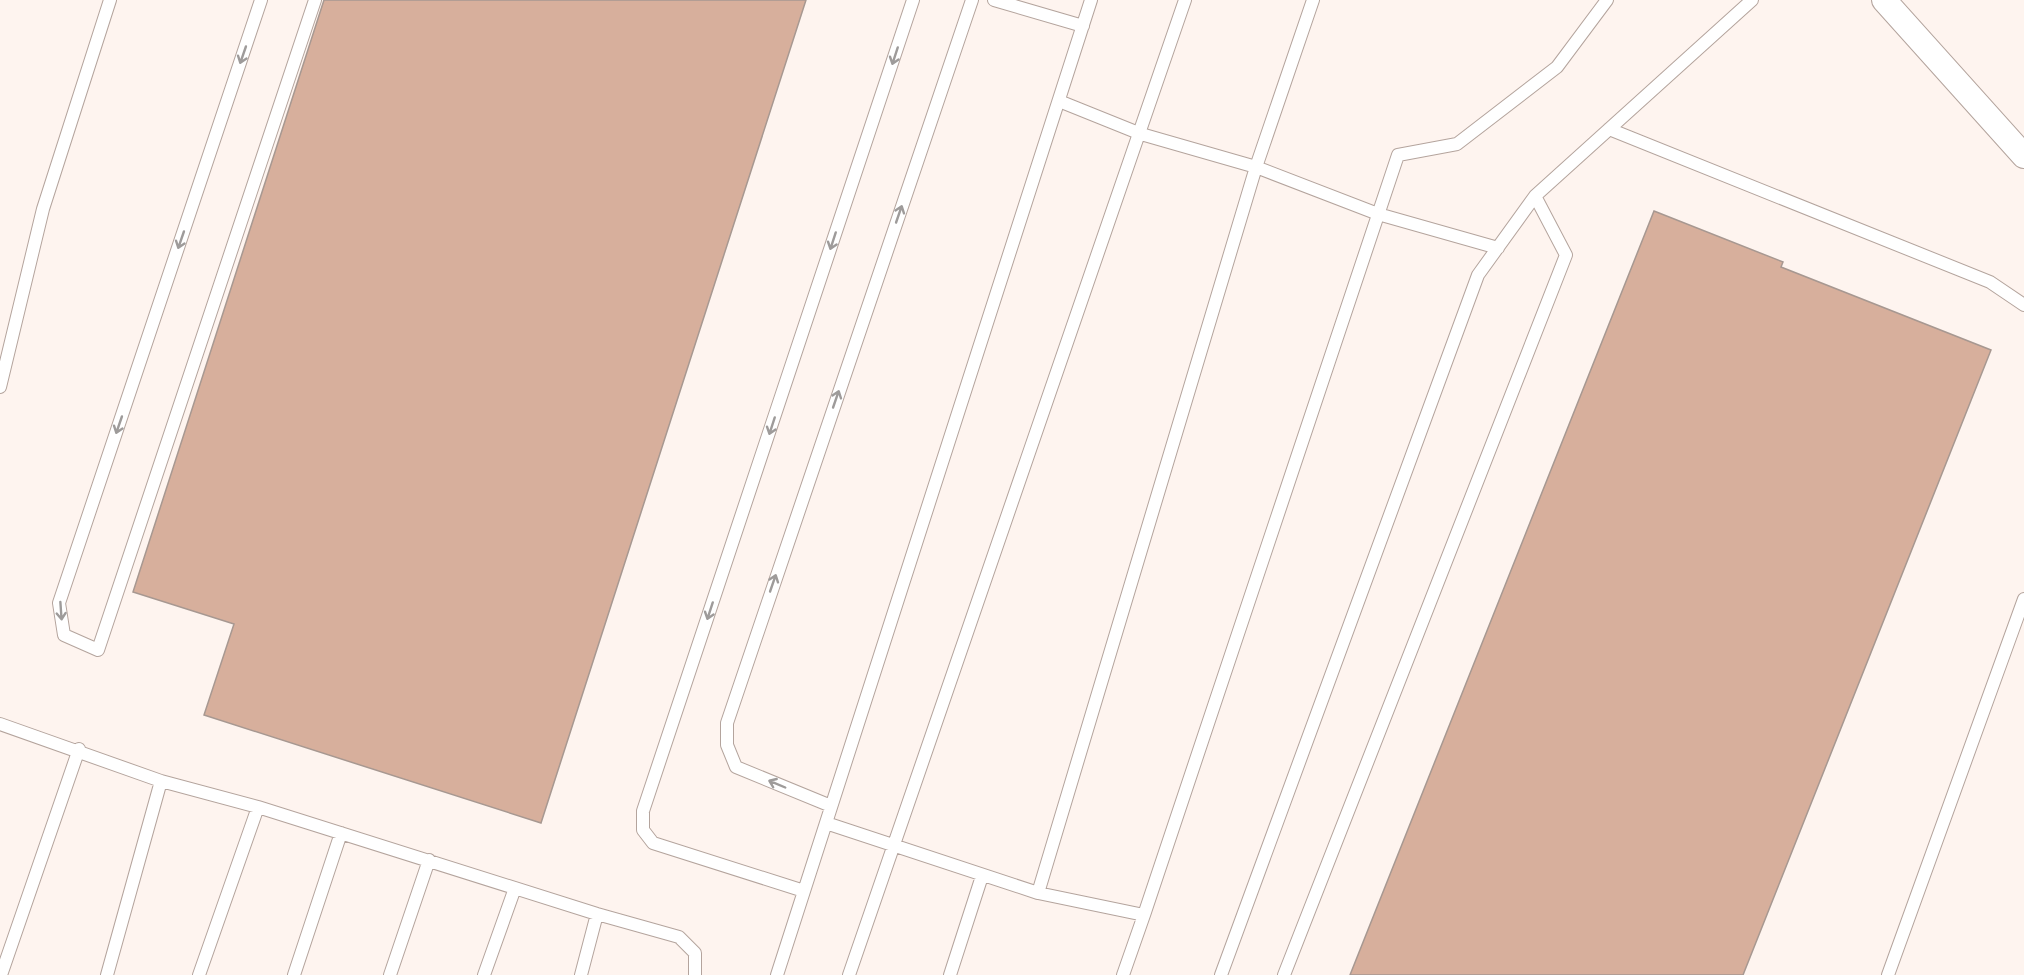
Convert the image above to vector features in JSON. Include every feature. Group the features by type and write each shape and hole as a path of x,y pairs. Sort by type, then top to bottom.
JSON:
{"street":[{"path":"1884,0 2024,156"}],"lane":[{"path":"0,387 43,209 110,0"},
{"path":"261,0 59,603 64,635 98,650 315,0"},
{"path":"804,891 653,843 643,830 643,811 913,0"},
{"path":"831,807 736,767 727,745 727,723 972,0"},
{"path":"994,0 1083,26"},
{"path":"777,975 1091,0"},
{"path":"849,975 896,845 1185,0"},
{"path":"1038,893 1256,167 1313,0"},
{"path":"1123,975 1398,155 1457,144 1557,67 1607,0"},
{"path":"1221,975 1478,275 1536,196 1752,0"},
{"path":"1059,100 1141,134 1256,167 1378,214 1497,248"},
{"path":"1609,129 1990,282 2024,305"},
{"path":"1284,975 1566,255 1536,196"},
{"path":"1888,975 2024,599"},
{"path":"0,724 79,750 161,781 258,807 597,914 679,937 695,953 695,975"},
{"path":"1,975 79,750"},
{"path":"107,975 161,781"},
{"path":"199,975 258,807"},
{"path":"826,823 1038,893 1144,915"},
{"path":"294,975 341,833"},
{"path":"390,975 429,860"},
{"path":"951,975 982,876"},
{"path":"484,975 515,888"},
{"path":"581,975 597,914"}],"building":[{"path":"324,0 806,0 541,823 204,715 234,624 133,592"},
{"path":"1654,211 1783,262 1781,267 1991,350 1743,975 1350,975"}]}
